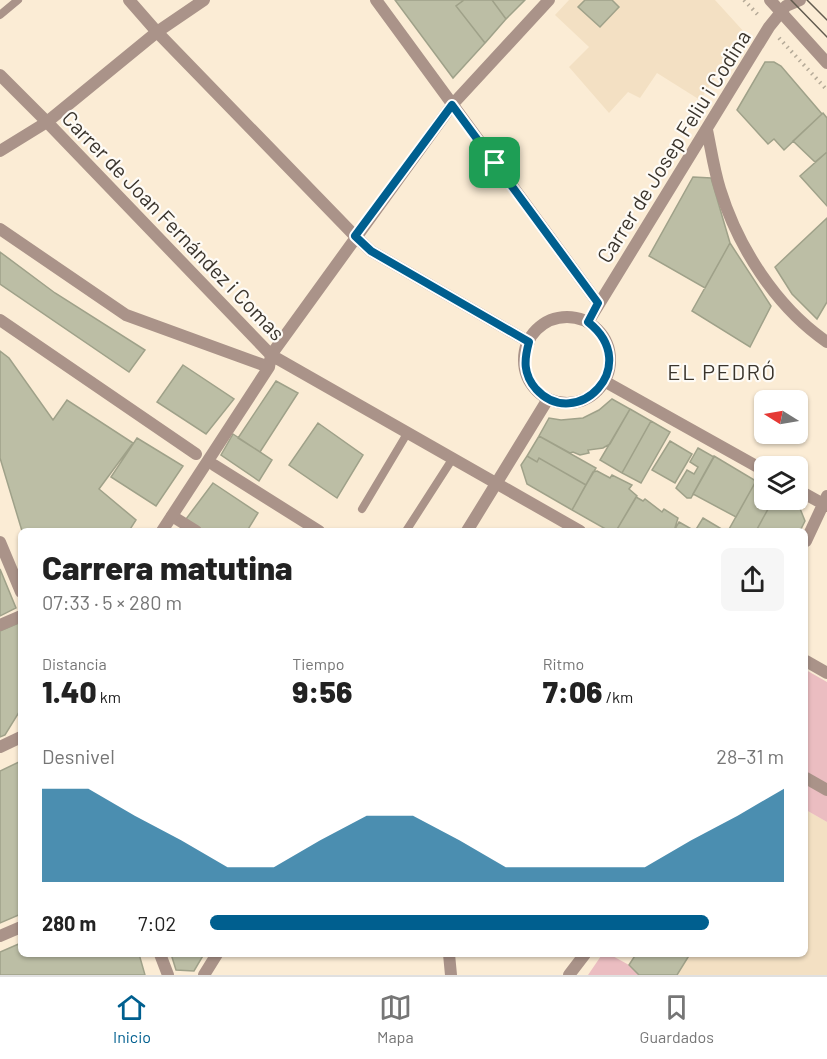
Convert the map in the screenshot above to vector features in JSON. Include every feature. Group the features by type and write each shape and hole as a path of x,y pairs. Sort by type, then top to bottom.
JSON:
{"street":[{"path":"129,0 157,32 371,251 529,342"},
{"path":"0,151 47,122 157,32 204,0"},
{"path":"376,0 598,303"},
{"path":"164,528 270,361 355,236 452,105 549,0"},
{"path":"770,0 827,63"},
{"name":"Carrer de Josep Feliu i Codina","path":"588,322 769,27 780,12 800,0"},
{"name":"Carrer de Joan Fernández i Comas","path":"0,75 47,122 270,361 408,432 575,528"},
{"path":"707,130 719,189 742,242 770,287 797,317 827,342"},
{"path":"0,230 126,315 270,361"},
{"path":"564,317 588,322 605,340 609,352 610,364 604,381 592,395 582,401 570,403 548,399 530,381 525,370 525,357 529,342 538,330 552,320 564,317"},
{"path":"0,320 196,454"},
{"path":"604,381 754,465"},
{"path":"469,528 548,399"},
{"path":"214,465 314,528"},
{"path":"808,494 826,502 808,537"},
{"path":"172,516 191,528"},
{"path":"0,542 18,585"},
{"path":"0,625 18,617"},
{"path":"808,662 827,673"},
{"path":"0,747 18,738"},
{"path":"808,778 827,790"},
{"path":"0,936 18,928"},
{"path":"161,957 168,975"},
{"path":"204,975 215,957"},
{"path":"449,957 451,975"},
{"path":"569,975 583,957"}],"lane":[{"path":"0,15 18,0"},
{"path":"362,509 408,432"},
{"path":"408,528 453,458"}],"path":[{"path":"744,0 827,90"}],"shaded area":[{"path":"569,0 715,0 745,33 700,100 657,73 640,98 628,92 609,113 569,67 589,47 555,15"},
{"path":"808,671 827,682 827,822 808,811"},
{"path":"808,811 827,822 827,975 640,975 629,965 634,957 808,957"},
{"path":"600,957 614,957 629,965 639,975 588,975"}],"building":[{"path":"395,0 464,0 456,6 485,43 453,78"},
{"path":"464,0 492,0 506,19 485,43 456,6"},
{"path":"492,0 525,0 506,19"},
{"path":"585,0 612,0 619,7 600,27 578,7"},
{"path":"765,62 774,62 781,66 822,114 784,150 774,139 768,144 737,110"},
{"path":"823,113 827,118 827,152 815,162 793,141"},
{"path":"827,152 827,206 800,176"},
{"path":"693,177 711,178 730,243 705,288 649,256"},
{"path":"827,218 827,302 817,319 792,294 775,267"},
{"path":"730,243 771,306 750,347 692,311"},
{"path":"0,252 55,293 145,350 129,372 0,284"},
{"path":"0,351 9,358 53,420 67,400 133,443 99,489 136,520 131,528 21,528 0,458"},
{"path":"183,365 234,399 206,434 157,402"},
{"path":"276,381 298,393 260,452 238,438"},
{"path":"612,399 630,409 610,444 603,448 588,450 589,453 580,455 570,453 539,436 549,418 561,420 583,418 599,410"},
{"path":"630,409 651,421 622,473 600,460"},
{"path":"651,421 670,432 641,483 622,473"},
{"path":"318,423 363,455 337,498 289,465"},
{"path":"233,434 272,460 259,481 221,455"},
{"path":"539,436 596,468 586,485 539,458 537,462 527,456"},
{"path":"137,438 183,466 156,506 111,477"},
{"path":"670,441 692,454 675,483 652,470"},
{"path":"698,448 714,457 691,498 687,498 676,488 687,470 694,474 698,467 690,462"},
{"path":"527,456 537,462 539,458 586,485 572,510 527,484 521,465"},
{"path":"714,456 754,480 754,485 736,517 693,494"},
{"path":"597,471 610,478 612,475 632,485 629,489 637,496 618,528 604,528 572,510 593,472"},
{"path":"213,483 258,513 249,528 199,528 186,519"},
{"path":"754,485 754,510 768,510 758,528 730,528"},
{"path":"636,497 643,501 645,499 662,512 664,509 678,518 675,528 618,528"},
{"path":"768,510 801,510 805,521 802,528 758,528"},
{"path":"703,518 720,528 697,528"},
{"path":"679,522 690,528 676,528"},
{"path":"0,569 16,608 0,616"},
{"path":"18,623 18,714 5,735 0,737 0,631"},
{"path":"18,762 18,915 0,923 0,771"},
{"path":"18,944 18,957 140,957 145,975 0,975 0,952"},
{"path":"172,957 202,957 194,971 176,970"},
{"path":"634,957 688,957 677,975 639,975 629,965"}],"tram line":[{"path":"791,0 827,37"},
{"path":"807,0 827,20"}],"district":[{"name":"EL PEDRÓ","path":"722,371"}],"route":[{"path":"452,105 495,163 598,303 588,322 605,340 610,364 604,381 592,395 582,401 570,403 548,399 530,381 525,370 525,357 529,342 371,251 355,236 452,105"}]}
